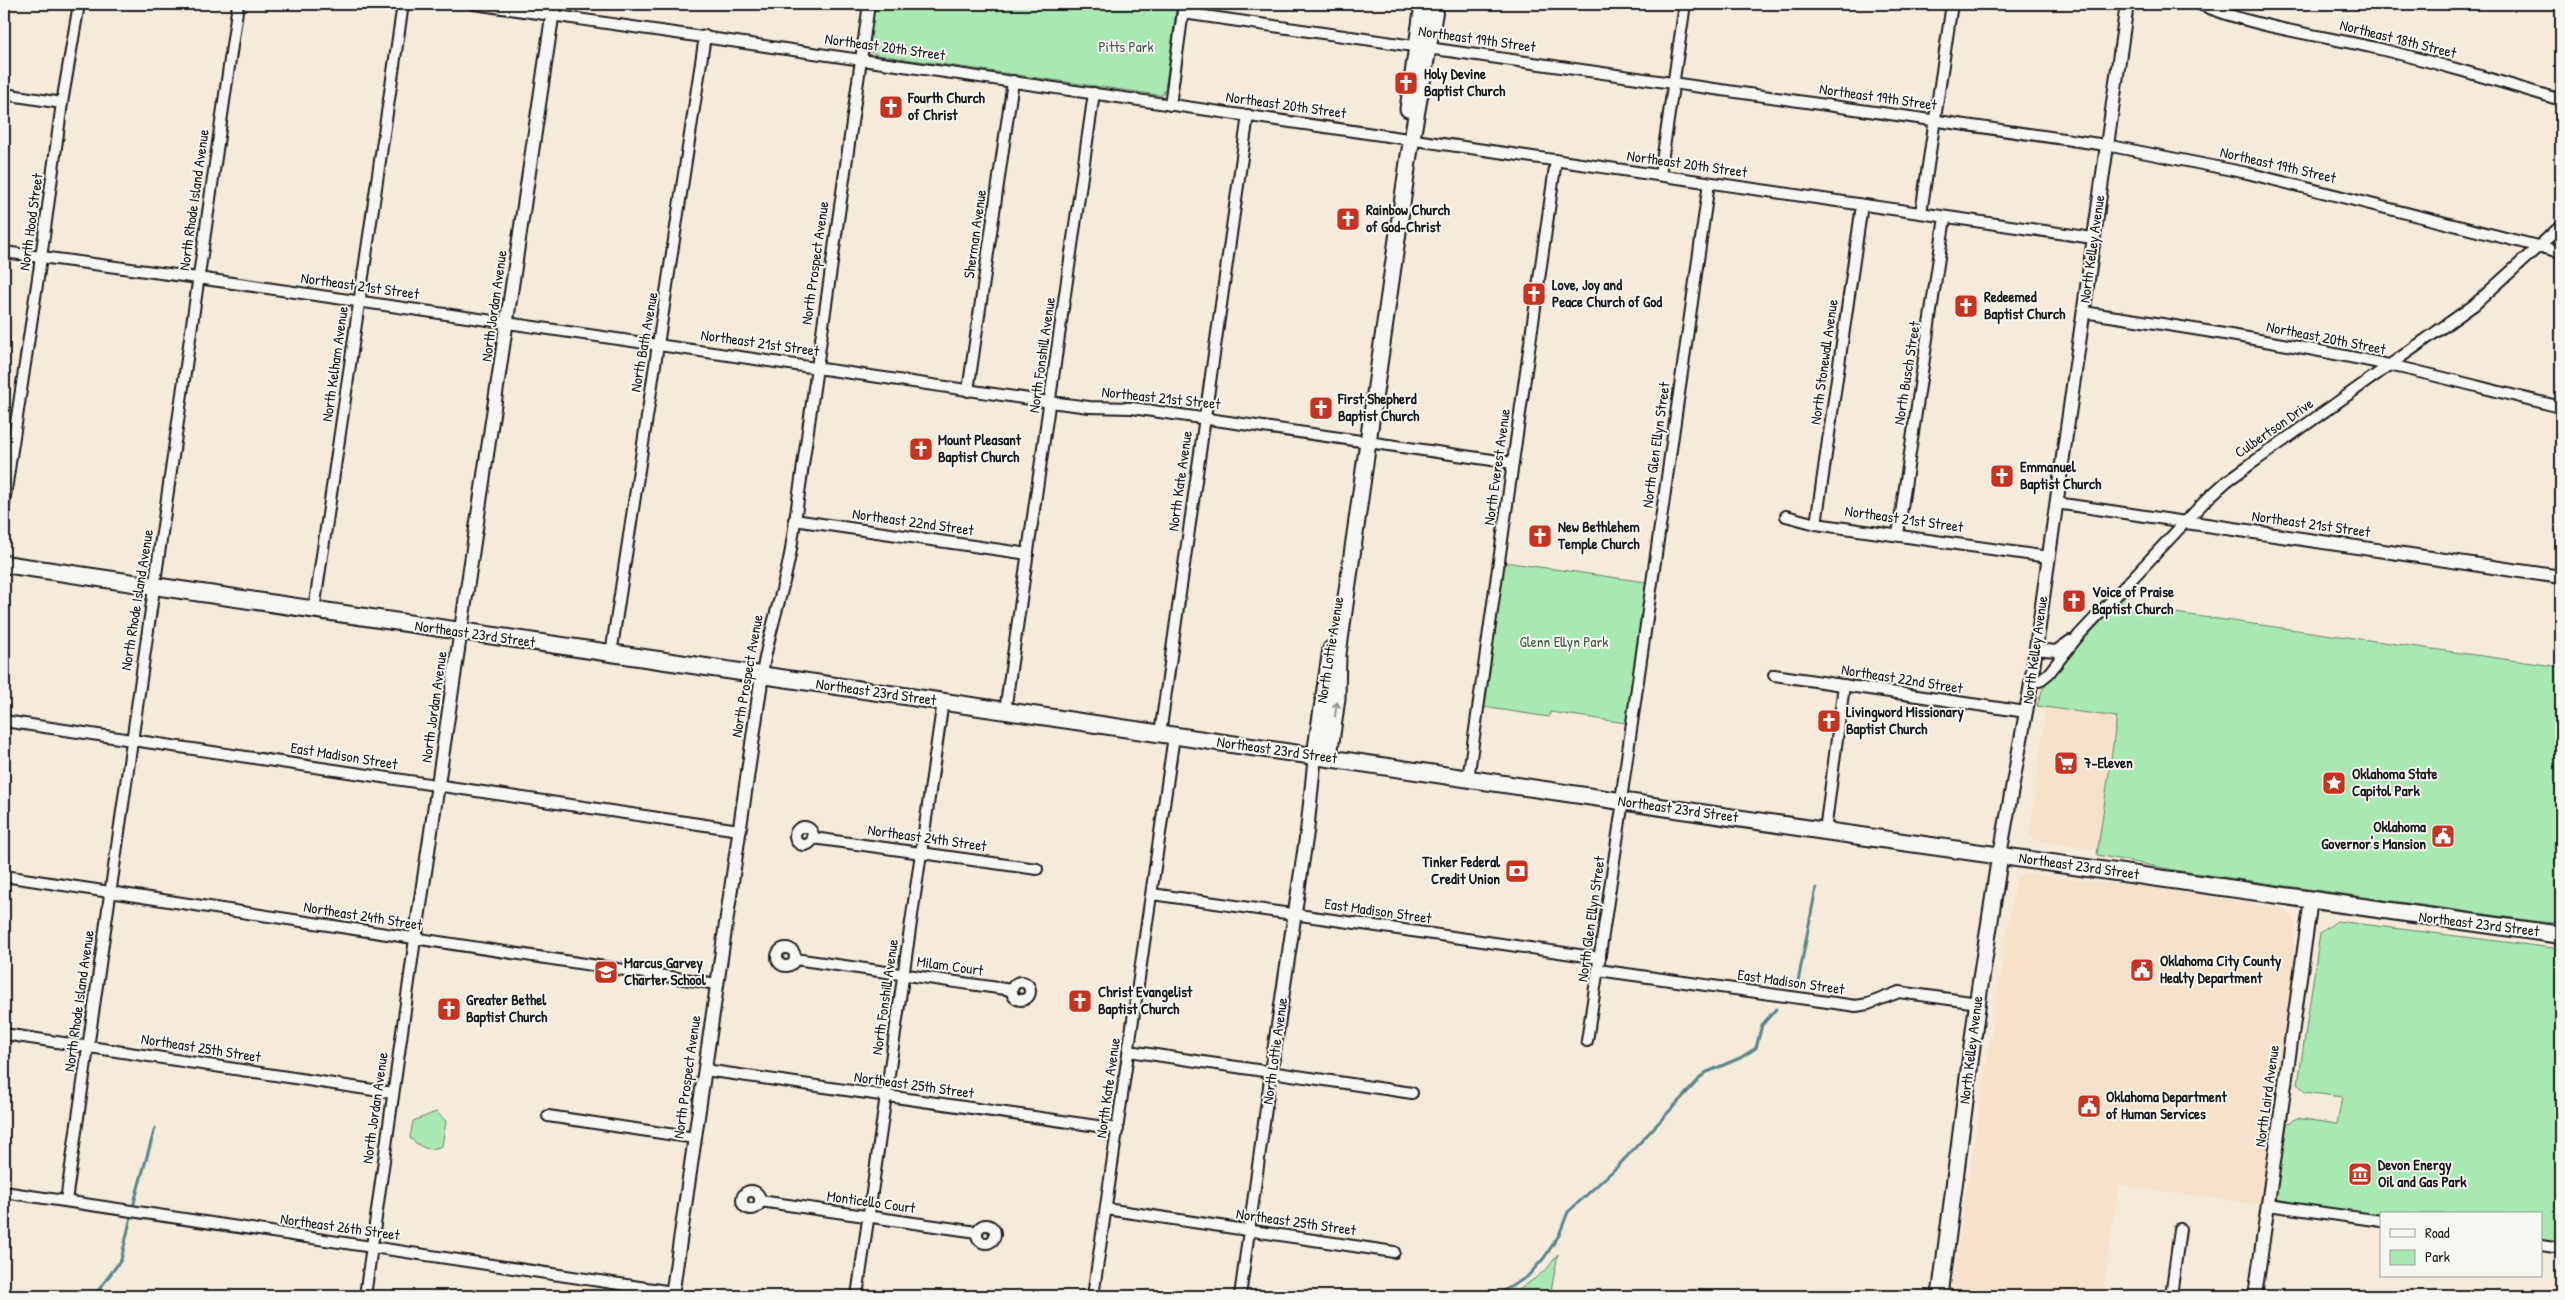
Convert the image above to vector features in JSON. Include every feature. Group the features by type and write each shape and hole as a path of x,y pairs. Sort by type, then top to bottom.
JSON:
{"main road":[{"name":"North Lottie Avenue","path":"1423,4 1423,47"},
{"name":"North Lottie Avenue","path":"1322,756 1337,698 1338,654 1364,441 1408,138 1423,47 1436,4"},
{"name":"Northeast 23rd Street","path":"4,564 1826,831 2558,933"},
{"name":"North Kelley Avenue","path":"1940,1296 1978,1002 2000,855"}],"street":[{"name":"North Hood Street","path":"4,503 42,258 62,103 79,4"},
{"name":"North Rhode Island Avenue","path":"66,1202 238,4"},
{"name":"North Kelham Avenue","path":"314,610 403,4"},
{"name":"Northeast 20th Street","path":"474,4 553,9 705,36 2094,238"},
{"name":"North Prospect Avenue","path":"672,1294 762,675 769,635 786,577 869,4"},
{"path":"1660,176 1685,4"},
{"path":"1921,213 1952,4"},
{"name":"North Kelley Avenue","path":"2000,855 2031,680 2127,4"},
{"name":"Northeast 18th Street","path":"2199,4 2263,25 2410,57 2561,100"},
{"path":"1170,105 1183,8"},
{"name":"Northeast 19th Street","path":"1183,8 1423,47 2106,145 2248,172 2561,252"},
{"name":"North Jordan Avenue","path":"365,1296 415,939 508,324 553,9"},
{"name":"North Bath Avenue","path":"611,654 705,36"},
{"name":"Sherman Avenue","path":"968,390 1013,81"},
{"name":"North Fonshill Avenue","path":"1005,711 1094,93"},
{"path":"4,94 62,103"},
{"name":"North Kate Avenue","path":"1093,1296 1152,894 1167,735 1204,418 1248,115"},
{"name":"North Everest Avenue","path":"1468,779 1556,160"},
{"name":"North Glen Ellyn Street","path":"1588,1042 1709,183"},
{"name":"North Stonewall Avenue","path":"1816,524 1862,204"},
{"name":"North Busch Street","path":"1898,534 1945,217"},
{"name":"Culbertson Drive","path":"2031,680 2039,681 2050,673 2079,635 2206,500 2254,460 2391,366 2474,305 2561,226"},
{"name":"Northeast 21st Street","path":"4,252 198,278 359,303 1050,402 1089,407 1132,408 1513,463"},
{"name":"Northeast 20th Street","path":"2083,312 2235,335 2391,366 2561,406"},
{"name":"Northeast 21st Street","path":"2056,504 2561,577"},
{"name":"Northeast 21st Street","path":"1786,516 1816,524 1898,534 2048,557"},
{"name":"Northeast 22nd Street","path":"794,520 1028,554"},
{"path":"2035,649 2056,651 2079,635"},
{"name":"Northeast 22nd Street","path":"1774,675 2026,712"},
{"path":"1826,831 1844,685"},
{"name":"North Fonshill Avenue","path":"857,1296 943,701"},
{"name":"East Madison Street","path":"4,720 739,830"},
{"name":"North Lottie Avenue","path":"1240,1296 1295,914 1322,756"},
{"name":"Northeast 24th Street","path":"813,838 1037,869"},
{"name":"Northeast 24th Street","path":"4,876 717,984"},
{"name":"East Madison Street","path":"1152,894 1600,958"},
{"name":"North Laird Avenue","path":"2254,1296 2311,900"},
{"name":"Milam Court","path":"795,959 1012,990"},
{"name":"East Madison Street","path":"1598,970 1856,1006 1868,1004 1899,992 1978,1002"},
{"name":"Northeast 25th Street","path":"4,1034 393,1092"},
{"path":"1129,1051 1412,1093"},
{"name":"Northeast 25th Street","path":"705,1070 1118,1129"},
{"path":"548,1116 695,1138"},
{"name":"Northeast 26th Street","path":"4,1192 672,1294"},
{"name":"Monticello Court","path":"760,1201 977,1232"},
{"path":"2268,1204 2380,1221"},
{"name":"Northeast 25th Street","path":"1106,1209 1394,1252"},
{"path":"2171,1296 2180,1229"},
{"path":"2542,1245 2561,1248"}],"shaded area":[{"path":"2046,708 2117,717 2098,850 2035,840 2030,834"},
{"path":"2025,873 2092,882 2149,886 2282,909 2292,916 2297,927 2294,929 2293,943 2296,946 2261,1205 2119,1185 2102,1296 1950,1296 2015,882 2017,877"}],"green space":[{"name":"Pitts Park","path":"875,4 1177,4 1165,90 1162,95 1158,95 877,55 869,51"},
{"name":"Glenn Ellyn Park","path":"1504,562 1646,582 1626,723 1550,712 1549,717 1483,707"},
{"name":"Oklahoma State Capitol Park","path":"2123,598 2132,607 2561,667 2561,923 2541,922 2174,870 2097,855 2117,717 2037,706 2043,688 2052,674"},
{"path":"2337,921 2561,949 2561,1244 2542,1241 2542,1212 2380,1212 2380,1218 2278,1203 2275,1200 2287,1124 2297,1118 2337,1124 2342,1097 2305,1092 2298,1084 2320,933"},
{"path":"436,1112 446,1121 442,1146 428,1149 410,1138 413,1121"},
{"path":"1558,1254 1550,1296 1511,1296 1546,1270"}],"waterway":[{"path":"1797,987 1816,888"},
{"path":"1495,1296 1527,1277 1544,1258 1559,1235 1568,1212 1617,1167 1705,1073 1740,1058 1756,1048 1762,1025 1776,1009"},
{"path":"94,1296 121,1260 135,1199 155,1128"}],"place":[{"name":"Holy Devine Baptist Church","path":"1406,83"},
{"name":"Fourth Church of Christ","path":"891,107"},
{"name":"Rainbow Church of God-Christ","path":"1348,219"},
{"name":"Love, Joy and Peace Church of God","path":"1534,294"},
{"name":"Redeemed Baptist Church","path":"1966,306"},
{"name":"First Shepherd Baptist Church","path":"1321,408"},
{"name":"Mount Pleasant Baptist Church","path":"921,449"},
{"name":"Emmanuel Baptist Church","path":"2002,476"},
{"name":"New Bethlehem Temple Church","path":"1540,536"},
{"name":"Voice of Praise Baptist Church","path":"2074,601"},
{"name":"Livingword Missionary Baptist Church","path":"1829,721"},
{"name":"7-Eleven","path":"2066,763"},
{"name":"Oklahoma State Capitol Park","path":"2334,783"},
{"name":"Oklahoma Governor's Mansion","path":"2443,836"},
{"name":"Tinker Federal Credit Union","path":"1517,871"},
{"name":"Oklahoma City County Healty Department","path":"2142,970"},
{"name":"Marcus Garvey Charter School","path":"606,972"},
{"name":"Christ Evangelist Baptist Church","path":"1080,1001"},
{"name":"Greater Bethel Baptist Church","path":"449,1009"},
{"name":"Oklahoma Department of Human Services","path":"2089,1106"},
{"name":"Devon Energy Oil and Gas Park","path":"2360,1174"}]}
